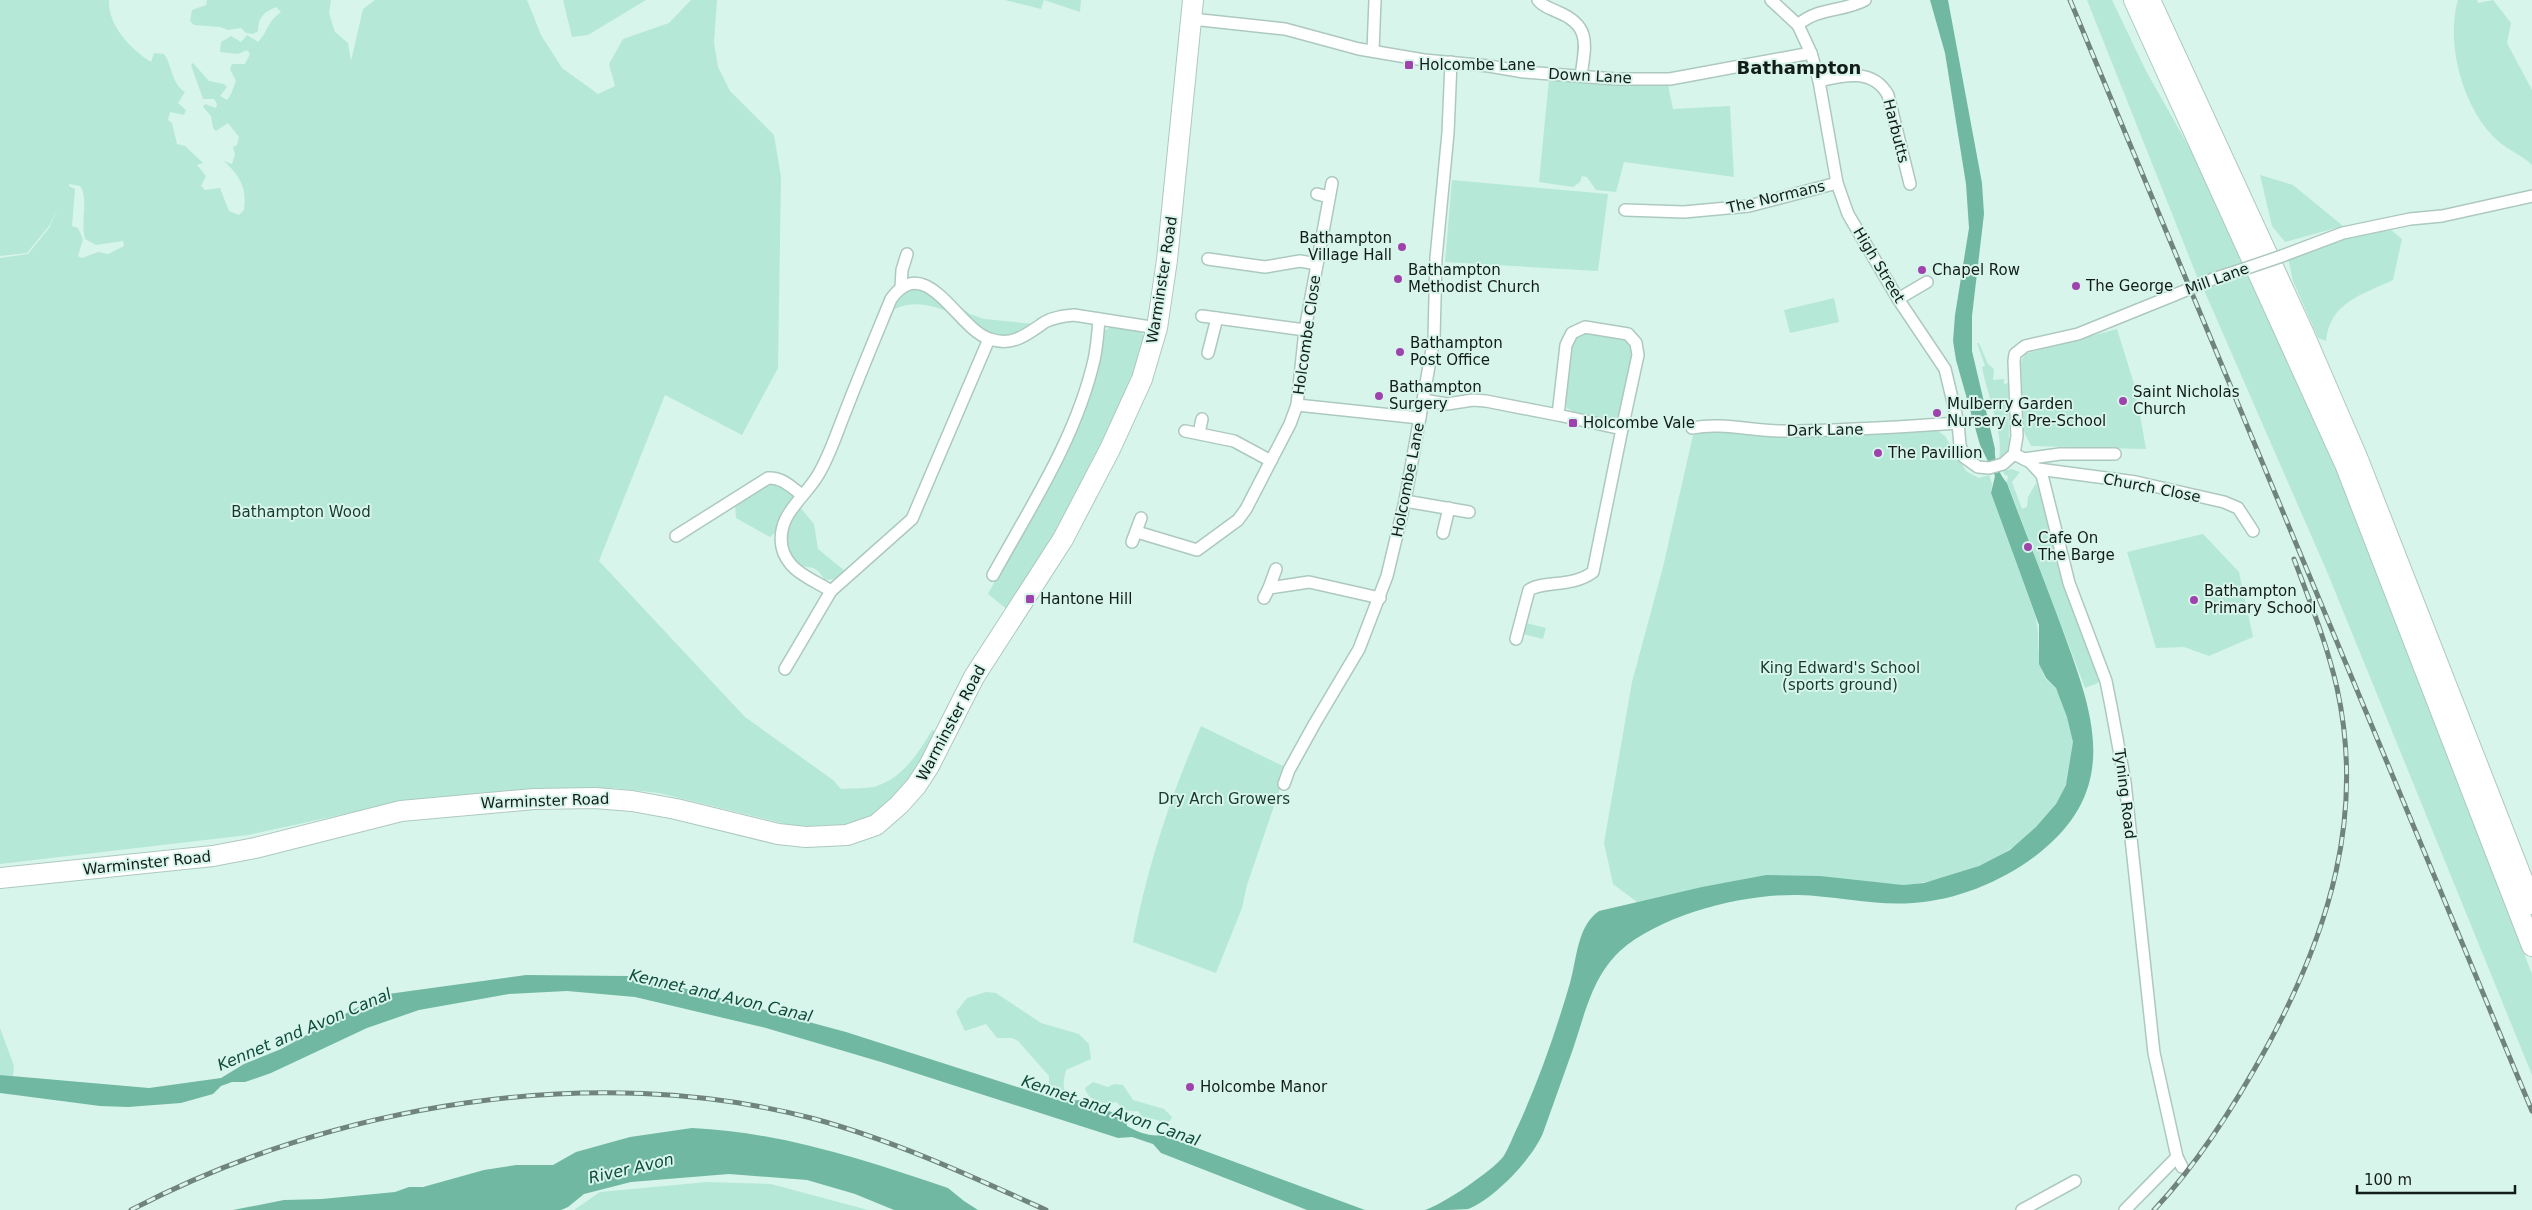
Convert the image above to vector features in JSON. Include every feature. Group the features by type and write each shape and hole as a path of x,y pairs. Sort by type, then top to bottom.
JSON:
{"highway":[{"path":"2134,0 2345,464 2532,946"},
{"path":"2150,0 2303,332 2357,457 2532,904"},
{"name":"Warminster Road","path":"0,878 213,856 255,848 401,810 534,799 595,798 632,801 676,809 778,834 806,838 847,835 876,825 899,805 916,786 929,766 974,677 1063,539 1110,449 1142,379 1157,328 1175,192 1193,10"}],"street":[{"path":"1373,51 1375,0"},
{"path":"1538,0 1542,5 1569,16 1581,26 1585,41 1581,76"},
{"path":"1771,0 1798,25 1807,16 1824,10 1852,7 1866,0"},
{"name":"Down Lane","path":"1193,10 1285,29 1373,51 1451,62 1581,76 1670,79 1810,53"},
{"name":"High Street","path":"1798,25 1819,81 1837,183 1856,228 1898,299 1946,369 1958,423 1960,445 1964,457 1973,464"},
{"name":"Holcombe Lane","path":"1284,784 1289,770 1315,723 1352,663 1380,598 1405,501 1436,324 1436,258 1448,133 1451,62"},
{"name":"Harbutts","path":"1819,81 1840,75 1858,75 1875,80 1883,86 1888,95 1910,184"},
{"name":"Holcombe Close","path":"1141,518 1134,537 1198,550 1238,520 1290,424 1297,405 1305,330 1332,183"},
{"name":"The Normans","path":"1625,210 1684,212 1749,206 1837,183"},
{"path":"1317,194 1329,198"},
{"name":"Mill Lane","path":"2015,457 2017,436 2014,361 2019,350 2025,346 2078,334 2213,279 2343,233 2410,219 2442,216 2532,196"},
{"path":"901,287 902,270 907,254"},
{"name":"Holcombe Close","path":"1208,259 1240,259 1265,267 1300,261 1316,264"},
{"path":"1898,299 1926,282"},
{"path":"831,591 792,567 786,558 782,546 783,527 791,507 820,474 891,299 901,287 908,284 919,284 931,288 942,296 976,334 989,339 1011,342 1034,331 1046,322 1061,316 1074,315 1157,328"},
{"path":"1202,316 1305,330"},
{"path":"1208,353 1217,318"},
{"path":"993,575 1060,454 1084,396 1094,359 1099,319"},
{"path":"1516,639 1529,590 1535,586 1565,584 1586,577 1593,572 1638,355 1636,343 1628,334 1585,327 1572,333 1566,345 1558,415"},
{"path":"785,669 831,591 912,519 989,339"},
{"path":"1423,400 1447,404 1472,400 1486,401 1622,429"},
{"name":"Holcombe Close","path":"1297,405 1420,418"},
{"path":"1199,434 1202,419"},
{"name":"Dark Lane","path":"1692,428 1707,425 1781,431 1861,430 1958,423"},
{"path":"1185,431 1234,441 1271,461"},
{"name":"Church Close","path":"1973,464 1989,468 2015,457 2060,454 2115,454"},
{"path":"2015,457 2038,469"},
{"name":"Church Close","path":"2038,469 2136,482 2224,502 2238,508 2253,531"},
{"name":"Tyning Road","path":"2038,469 2045,483 2069,583 2106,682 2112,706 2126,782 2154,1053 2179,1162 2125,1210"},
{"path":"676,536 768,478 782,480 802,495"},
{"path":"1405,501 1468,512"},
{"path":"1443,533 1449,508"},
{"path":"1276,569 1266,593 1310,582 1380,598"},
{"path":"2029,1208 2075,1181"}],"green space":[{"name":"Bathampton Wood","path":"0,0 109,0 112,19 129,44 151,62 154,53 164,54 177,84 185,92 178,103 186,110 184,115 170,112 168,120 172,123 177,144 185,146 203,163 197,165 206,176 201,186 205,190 220,188 229,211 239,215 244,210 243,189 238,177 224,161 232,164 235,154 233,147 237,145 239,137 228,123 216,131 213,128 211,116 203,107 205,104 216,108 217,104 214,99 203,99 191,65 193,63 209,81 224,84 227,87 220,96 227,100 236,81 230,69 232,64 245,64 250,54 247,50 238,54 220,52 221,42 231,36 241,42 247,35 258,42 270,23 281,12 276,7 265,13 259,22 258,31 253,34 246,33 241,28 228,30 220,27 194,25 190,21 192,10 206,5 207,0 331,0 329,13 335,32 348,43 351,61 363,9 375,0 527,0 541,35 562,68 598,94 615,86 609,64 623,39 669,23 691,0 717,0 714,43 718,67 730,91 774,135 781,177 778,368 742,435 665,395 599,561 745,717 833,780 841,789 873,787 895,777 922,747 932,730 935,731 912,777 896,798 867,819 849,825 828,828 798,827 659,793 614,788 400,802 248,835 0,864 0,258 28,254 49,228 59,206 49,226 27,253 0,256","holes":["69,184 80,186 84,197 83,225 85,239 96,245 123,241 124,246 108,254 98,252 82,258 78,256 83,239 78,228 72,226 75,189 69,186"]},
{"path":"563,0 646,0 588,35 572,37"},
{"path":"1005,0 1044,0 1041,9"},
{"path":"1044,0 1081,0 1080,12"},
{"path":"2087,0 2112,0 2146,71 2223,207 2247,261 2198,279"},
{"path":"2458,0 2477,0 2478,3 2493,0 2511,23 2507,43 2532,90 2532,165 2498,141 2475,112 2460,75 2456,55 2454,36"},
{"path":"1549,79 1596,84 1668,85 1673,109 1730,106 1734,177 1624,162 1616,192 1596,190 1587,177 1582,176 1580,182 1573,187 1539,182"},
{"path":"2260,175 2293,185 2343,226 2285,242 2272,226"},
{"path":"1452,180 1608,194 1598,271 1445,262"},
{"path":"2391,230 2402,239 2393,280 2349,302 2334,317 2326,341 2318,338 2293,281 2288,258 2346,236"},
{"path":"2250,275 2340,476 2532,974 2532,1075 2328,574 2204,290"},
{"path":"913,289 923,291 932,296 947,311 933,306 912,304 891,311 890,306 903,292"},
{"path":"1834,298 1839,322 1790,333 1784,310"},
{"path":"953,302 970,314 984,319 1035,324 1008,336 998,337 989,335 980,330"},
{"path":"1112,326 1137,330 1144,335 1146,345 1095,466 1009,611 988,594 1063,454 1102,332"},
{"path":"2117,329 2135,387 2146,449 2031,446 2023,430 2021,362 2025,354"},
{"path":"1585,332 1626,338 1633,344 1633,355 1620,414 1615,419 1609,420 1574,412 1567,408 1564,401 1570,346 1575,336"},
{"path":"1977,343 1979,343 1988,364 1994,369 1993,380 2004,379 2004,384 2008,383 2009,442 2007,452 1999,459 2000,449 1997,426 1982,367 1985,366"},
{"name":"King Edward's School (sports ground)","path":"1931,426 1945,436 1966,471 1979,478 1989,475 1992,484 1991,493 2035,615 2042,670 2045,678 2055,687 2068,715 2073,743 2069,774 2058,801 2040,825 2017,844 1990,860 1961,873 1932,881 1903,885 1766,875 1637,902 1613,884 1604,843 1632,682 1663,567 1694,431 1781,433"},
{"path":"2012,469 2020,472 2012,482 2022,509 2027,507 2028,497 2036,483 2073,611 2101,677 2098,683 2085,688 2007,482 2008,476 2003,471"},
{"path":"770,483 781,484 793,496 782,511 778,530 770,537 736,518 735,504"},
{"path":"799,506 814,524 818,549 845,571 836,579 825,580 815,569 800,566 789,552 787,545 788,529"},
{"path":"2203,534 2239,572 2253,637 2209,656 2184,647 2156,648 2127,552"},
{"path":"1522,622 1546,628 1543,639 1523,634"},
{"name":"Dry Arch Growers","path":"1201,726 1287,768 1247,885 1242,908 1216,973 1133,942 1145,886 1161,832"},
{"path":"986,992 996,993 1041,1023 1079,1034 1089,1044 1091,1059 1066,1070 1064,1090 1072,1100 1061,1101 1040,1094 1049,1084 1049,1076 1018,1041 1012,1038 997,1038 986,1024 965,1031 956,1012 967,998"},
{"path":"0,1028 14,1066 13,1076 0,1075"},
{"path":"1093,1082 1108,1087 1114,1084 1123,1085 1133,1100 1164,1109 1172,1117 1170,1121 1159,1121 1142,1117 1138,1111 1126,1110 1117,1102 1102,1103 1097,1101 1090,1097 1085,1088"},
{"path":"707,1182 771,1184 868,1210 574,1210 600,1192"}],"water":[{"path":"1930,0 1948,0 1982,183 1984,214 1972,316 1972,351 1995,449 1995,458 2007,483 2071,652 2089,714 2093,743 2091,772 2083,800 2065,828 2038,854 1995,881 1947,898 1898,904 1798,895 1753,898 1704,909 1680,917 1658,926 1637,938 1610,961 1596,984 1543,1133 1531,1154 1500,1188 1478,1204 1468,1209 1425,1210 1443,1202 1466,1187 1503,1157 1526,1109 1547,1055 1570,983 1582,934 1586,925 1599,911 1702,887 1766,875 1820,876 1903,885 1924,883 1979,866 2010,850 2036,827 2056,804 2066,785 2073,742 2067,717 2056,688 2046,678 2039,664 2039,625 1991,493 1995,476 1980,445 1956,360 1953,341 1955,315 1969,228 1966,184 1945,53"},
{"path":"526,975 628,976 683,988 846,1032 1061,1101 1082,1100 1126,1118 1127,1126 1140,1132 1149,1135 1162,1135 1365,1210 1307,1210 1161,1153 1153,1144 1132,1137 1118,1138 881,1062 766,1028 635,997 567,991 509,994 419,1010 367,1028 271,1073 245,1082 232,1082 221,1086 213,1094 181,1103 128,1107 100,1106 0,1093 0,1075 149,1088 221,1078 244,1064 281,1049 369,1001 388,994"},
{"name":"River Avon","path":"692,1128 758,1135 790,1141 886,1167 948,1188 978,1210 894,1210 855,1194 807,1180 729,1174 631,1182 584,1194 568,1207 561,1210 233,1210 284,1200 322,1199 395,1192 409,1187 423,1187 484,1170 516,1165 553,1165 576,1152 630,1137"}],"railway":[{"path":"2070,0 2532,1111"},
{"path":"2154,1210 2187,1172 2217,1130 2269,1043 2309,958 2324,915 2336,871 2344,827 2347,782 2345,735 2337,688 2328,655 2294,559"},
{"path":"131,1210 209,1174 291,1143 377,1120 465,1103 554,1094 643,1094 730,1102 815,1119 903,1148 1046,1210"}],"place":[{"name":"Holcombe Lane","path":"1409,65"},
{"name":"Bathampton Village Hall","path":"1402,247"},
{"name":"Chapel Row","path":"1922,270"},
{"name":"Bathampton Methodist Church","path":"1398,279"},
{"name":"The George","path":"2076,286"},
{"name":"Bathampton Post Office","path":"1400,352"},
{"name":"Bathampton Surgery","path":"1379,396"},
{"name":"Saint Nicholas Church","path":"2123,401"},
{"name":"Mulberry Garden Nursery & Pre-School","path":"1937,413"},
{"name":"Holcombe Vale","path":"1573,423"},
{"name":"The Pavillion","path":"1878,453"},
{"name":"Cafe On The Barge","path":"2028,547"},
{"name":"Hantone Hill","path":"1030,599"},
{"name":"Bathampton Primary School","path":"2194,600"},
{"name":"Holcombe Manor","path":"1190,1087"}],"district":[{"name":"Bathampton","path":"1799,68"}],"water label":[{"name":"Kennet and Avon Canal","path":"721,995"},
{"name":"Kennet and Avon Canal","path":"304,1029"},
{"name":"Kennet and Avon Canal","path":"1111,1110"}]}
